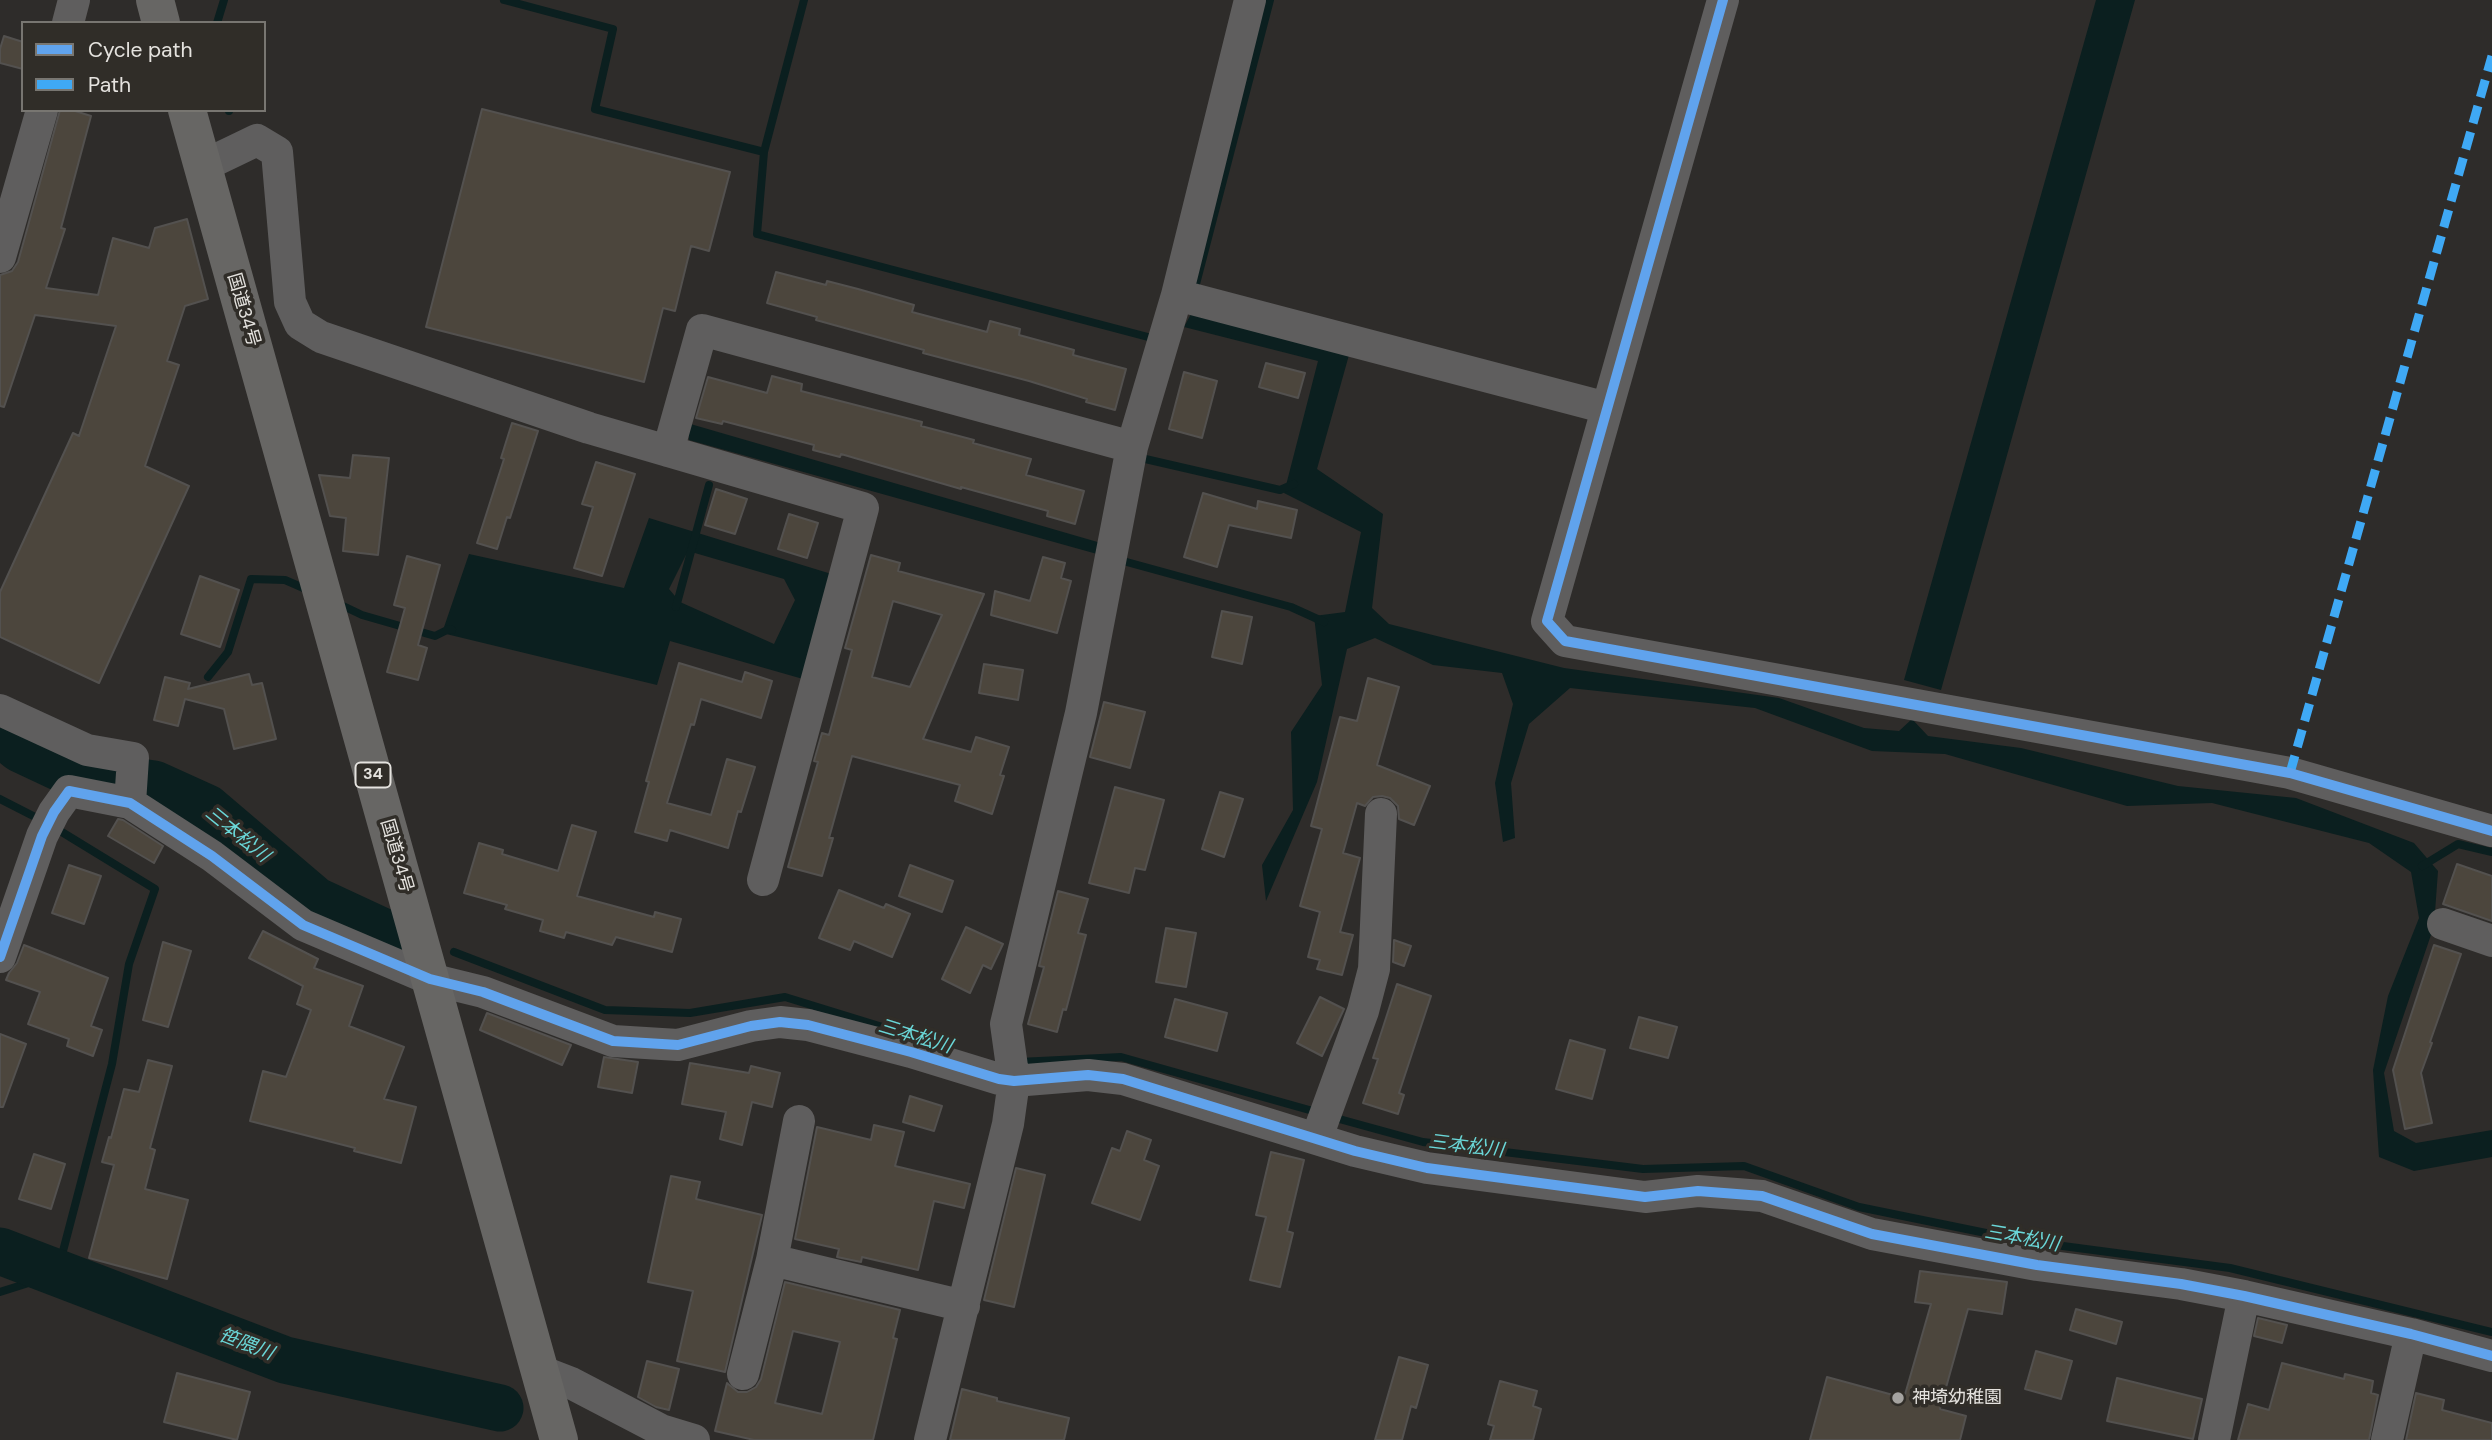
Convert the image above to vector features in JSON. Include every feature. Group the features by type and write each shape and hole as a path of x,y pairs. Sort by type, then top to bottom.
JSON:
{"highway":[{"path":"155,0 160,21"},
{"name":"国道34号","path":"188,112 559,1440"}],"street":[{"path":"69,21 74,0"},
{"path":"930,1440 1008,1124 1012,1066 1006,1024 1081,713 1132,447 1177,295 1250,0"},
{"path":"1723,0 1547,621 1565,641 2290,774 2492,831"},
{"path":"0,257 41,112"},
{"path":"203,166 257,140 277,152 290,302 300,324 321,337 589,428 863,508 763,880"},
{"path":"1177,295 1607,408"},
{"path":"668,451 702,330 1132,447"},
{"path":"0,710 87,750 134,758 130,803"},
{"path":"0,957 48,824 69,791 130,803 212,856 303,925 430,979 483,992 613,1041 678,1045 780,1022 808,1025 999,1079 1012,1066"},
{"path":"1317,1137 1363,1011 1374,969 1381,814"},
{"path":"2443,924 2492,941"},
{"path":"1012,1066 1123,1079 1317,1137 1355,1151 1427,1168 1645,1197 1698,1191 1762,1196 1872,1234 2037,1265 2181,1284 2245,1296 2411,1334 2492,1356"},
{"path":"743,1374 772,1260 799,1121"},
{"path":"772,1260 964,1306"},
{"path":"2214,1440 2245,1296"},
{"path":"2387,1440 2411,1334"},
{"path":"540,1371 571,1383 661,1430 694,1440"}],"water":[{"path":"2096,0 2135,0 1941,690 1904,680"},
{"path":"1191,314 1349,355 1317,469 1383,514 1372,608 1389,624 1564,668 1779,698 1864,728 1899,731 1912,719 1928,736 2021,748 2178,786 2296,798 2414,843 2438,871 2434,926 2384,1073 2394,1131 2416,1143 2492,1130 2492,1157 2414,1171 2379,1157 2373,1070 2388,996 2419,918 2411,872 2369,843 2212,803 2127,806 1945,754 1872,751 1755,708 1570,688 1529,724 1511,783 1515,838 1503,842 1495,783 1513,704 1502,673 1433,665 1375,638 1347,649 1317,782 1266,901 1262,865 1293,810 1291,732 1322,685 1314,616 1345,612 1361,532 1284,493 1318,361 1184,327"},
{"path":"687,423 1101,543 1097,554 689,440"},
{"path":"649,518 838,576 810,681 670,641 657,685 442,633 469,554 624,588","holes":["688,551 784,579 795,600 774,644 680,602 669,589"]}],"building":[{"path":"4,36 21,41 21,68 0,63"},
{"path":"482,109 730,172 709,251 691,246 675,311 663,308 644,382 426,327"},
{"path":"59,112 78,112 91,116 61,228 65,229 46,288 98,295 113,238 149,248 155,228 187,219 208,299 185,306 167,361 179,365 145,466 189,486 99,683 0,637 0,592 73,433 79,436 116,326 35,315 4,407 0,406 0,275 12,271 18,262"},
{"path":"776,272 826,285 827,281 858,289 914,305 912,312 987,332 990,321 1020,329 1019,335 1074,350 1073,355 1126,369 1115,410 1029,381 923,353 924,350 816,320 817,317 767,303"},
{"path":"1266,363 1305,373 1298,398 1259,387"},
{"path":"1184,372 1217,381 1202,438 1169,429"},
{"path":"772,376 802,384 801,391 922,422 921,426 1031,459 1026,475 1084,491 1075,524 1047,516 1048,511 841,454 840,457 813,450 814,445 723,421 722,424 696,418 708,377 767,393"},
{"path":"512,423 538,431 510,518 507,517 497,549 477,543 504,459 501,458"},
{"path":"353,455 389,458 378,555 343,551 346,518 330,516 319,475 350,478"},
{"path":"596,462 635,474 602,576 574,568 593,507 582,504"},
{"path":"716,489 747,499 735,534 705,525"},
{"path":"1203,493 1257,509 1258,501 1297,510 1291,538 1229,525 1217,567 1184,557"},
{"path":"789,514 818,523 807,558 778,549"},
{"path":"871,555 900,563 898,571 984,594 923,739 971,752 976,737 1009,747 1000,775 1004,776 992,814 955,801 960,785 852,756 829,838 833,838 822,876 788,867 818,762 814,761 822,733 829,735 852,650 845,648","holes":["893,601 942,615 910,687 872,677"]},
{"path":"407,556 440,565 418,645 427,648 418,680 387,672 405,608 394,605"},
{"path":"1043,557 1065,563 1061,578 1071,581 1057,633 991,615 995,591 1030,601"},
{"path":"200,576 239,590 220,647 181,634"},
{"path":"1222,611 1252,617 1242,664 1212,657"},
{"path":"679,663 742,682 745,672 772,681 761,718 701,699 667,803 711,815 727,759 755,767 741,812 738,811 728,848 670,830 667,841 635,832 649,782 646,781"},
{"path":"984,664 1023,670 1018,700 979,693"},
{"path":"249,674 252,685 262,683 276,739 234,749 224,709 185,699 178,726 154,720 165,677 190,683 188,689"},
{"path":"1368,678 1399,687 1377,765 1430,786 1414,825 1399,819 1398,806 1390,798 1373,797 1365,806 1357,803 1343,853 1360,858 1340,932 1353,935 1342,975 1317,969 1320,960 1308,957 1320,912 1300,906 1322,829 1311,826 1340,717 1357,721"},
{"path":"1104,702 1145,712 1130,768 1090,757"},
{"path":"1115,787 1164,800 1145,870 1135,868 1129,893 1089,883"},
{"path":"1220,792 1243,799 1224,857 1202,849"},
{"path":"118,819 163,846 154,863 108,836"},
{"path":"572,825 596,832 577,896 654,917 655,912 681,919 672,952 616,937 612,945 566,932 564,938 540,931 543,920 505,909 507,905 464,893 479,843 503,850 502,854 558,871"},
{"path":"2457,864 2492,876 2492,921 2443,904"},
{"path":"69,865 101,876 84,924 52,913"},
{"path":"910,865 953,881 942,912 899,896"},
{"path":"839,890 884,908 886,904 910,914 892,957 854,941 850,950 819,938"},
{"path":"1058,891 1088,899 1078,933 1086,935 1066,1010 1063,1009 1057,1032 1028,1024 1044,967 1039,966"},
{"path":"966,927 1003,944 991,969 983,965 970,993 942,979"},
{"path":"1166,928 1196,933 1186,987 1156,982"},
{"path":"263,931 318,959 314,968 363,986 349,1026 404,1047 384,1099 416,1107 401,1163 354,1151 355,1148 250,1121 263,1071 286,1077 311,1010 297,1004 303,986 249,958"},
{"path":"1394,940 1411,946 1404,966 1393,962"},
{"path":"163,942 191,951 168,1027 143,1020"},
{"path":"24,945 108,978 91,1026 102,1030 93,1056 67,1046 69,1039 28,1024 40,992 6,980"},
{"path":"2434,945 2461,954 2421,1073 2432,1123 2405,1129 2393,1070"},
{"path":"1397,984 1431,996 1399,1093 1404,1095 1398,1114 1363,1103 1378,1059 1373,1058"},
{"path":"1320,997 1344,1009 1322,1056 1297,1043"},
{"path":"1175,999 1227,1013 1217,1051 1165,1037"},
{"path":"487,1013 571,1045 562,1065 480,1030"},
{"path":"1639,1017 1677,1027 1668,1058 1630,1048"},
{"path":"0,1034 26,1044 3,1107 0,1107"},
{"path":"1570,1040 1605,1050 1592,1099 1556,1089"},
{"path":"604,1057 638,1062 632,1093 598,1087"},
{"path":"148,1060 172,1066 150,1148 155,1150 145,1189 188,1200 167,1279 89,1258 114,1165 102,1162 109,1137 111,1138 124,1089 139,1092"},
{"path":"690,1063 749,1073 751,1066 780,1073 772,1107 752,1102 742,1145 720,1139 726,1112 682,1104"},
{"path":"910,1096 942,1106 934,1131 903,1122"},
{"path":"874,1125 904,1132 895,1166 970,1184 964,1208 934,1201 918,1270 862,1257 861,1262 837,1257 839,1249 795,1239 817,1127 871,1140"},
{"path":"1127,1131 1151,1140 1144,1160 1159,1166 1140,1220 1092,1203 1112,1148 1120,1151"},
{"path":"1271,1152 1304,1160 1287,1231 1293,1233 1280,1287 1250,1280 1266,1217 1256,1215"},
{"path":"34,1154 65,1164 51,1209 19,1199"},
{"path":"1016,1168 1045,1175 1014,1307 984,1300"},
{"path":"671,1176 700,1182 696,1199 762,1215 725,1372 677,1361 693,1291 648,1282"},
{"path":"1920,1271 2007,1282 2002,1314 1968,1309 1940,1409 1966,1416 1960,1440 1810,1440 1827,1377 1904,1398 1931,1304 1915,1302"},
{"path":"785,1282 900,1310 893,1338 897,1339 873,1440 754,1440 715,1431 727,1383 738,1392 747,1392 756,1387 761,1379","holes":["793,1331 840,1342 822,1414 775,1403"]},
{"path":"2076,1309 2122,1322 2116,1344 2070,1330"},
{"path":"2258,1318 2287,1325 2282,1343 2254,1336"},
{"path":"2036,1351 2072,1361 2061,1399 2025,1389"},
{"path":"1399,1357 1428,1365 1416,1408 1411,1406 1402,1440 1375,1440"},
{"path":"647,1361 679,1369 669,1410 656,1407 638,1397"},
{"path":"2282,1363 2344,1379 2345,1374 2373,1381 2371,1393 2378,1395 2369,1440 2238,1440 2248,1404 2269,1410"},
{"path":"177,1373 250,1392 237,1440 164,1422"},
{"path":"2117,1378 2202,1399 2193,1439 2107,1421"},
{"path":"1500,1381 1537,1391 1533,1406 1541,1409 1533,1440 1490,1440 1494,1426 1488,1424"},
{"path":"962,1389 997,1398 997,1401 1069,1418 1064,1440 950,1440"},
{"path":"2416,1393 2444,1400 2442,1410 2492,1423 2492,1440 2406,1440"}],"waterway":[{"path":"218,21 224,0"},
{"path":"504,0 613,29 595,109 764,152 757,234 1148,337"},
{"path":"764,152 804,0"},
{"path":"1196,284 1270,0"},
{"path":"1141,458 1280,490 1294,484"},
{"path":"676,607 709,485"},
{"path":"1123,561 1291,607 1324,622"},
{"path":"208,677 228,652 251,579 285,580 308,590"},
{"path":"339,604 362,615 435,636 452,630"},
{"name":"三本松川","path":"0,733 20,749 69,772 154,784 207,808 315,900 386,933"},
{"path":"0,799 41,820"},
{"path":"0,1292 57,1274 112,1064 129,964 155,889 52,826"},
{"path":"2422,866 2458,844 2492,852"},
{"name":"三本松川","path":"454,952 605,1010 690,1013 785,997 915,1037"},
{"name":"三本松川","path":"1019,1062 1121,1057 1320,1113"},
{"name":"三本松川","path":"1332,1117 1423,1142 1643,1169 1744,1166 1859,1207 2025,1241 2230,1268 2492,1332"},
{"name":"笹隈川","path":"0,1251 285,1360 500,1408"}],"marked path":[{"path":"2290,773 2492,56"}],"cycle path":[{"path":"1723,0 1547,621 1565,641 2290,773 2492,831"},
{"path":"0,957 42,836 69,791 130,803 212,856 303,925 430,979 483,992 613,1041 678,1045 751,1026 780,1022 808,1025 999,1079 1014,1081 1088,1075 1123,1079 1355,1151 1427,1168 1645,1197 1698,1191 1762,1196 1872,1234 2037,1265 2181,1284 2244,1296 2411,1334 2492,1356"}],"place":[{"name":"神埼幼稚園","path":"1898,1398"}]}
